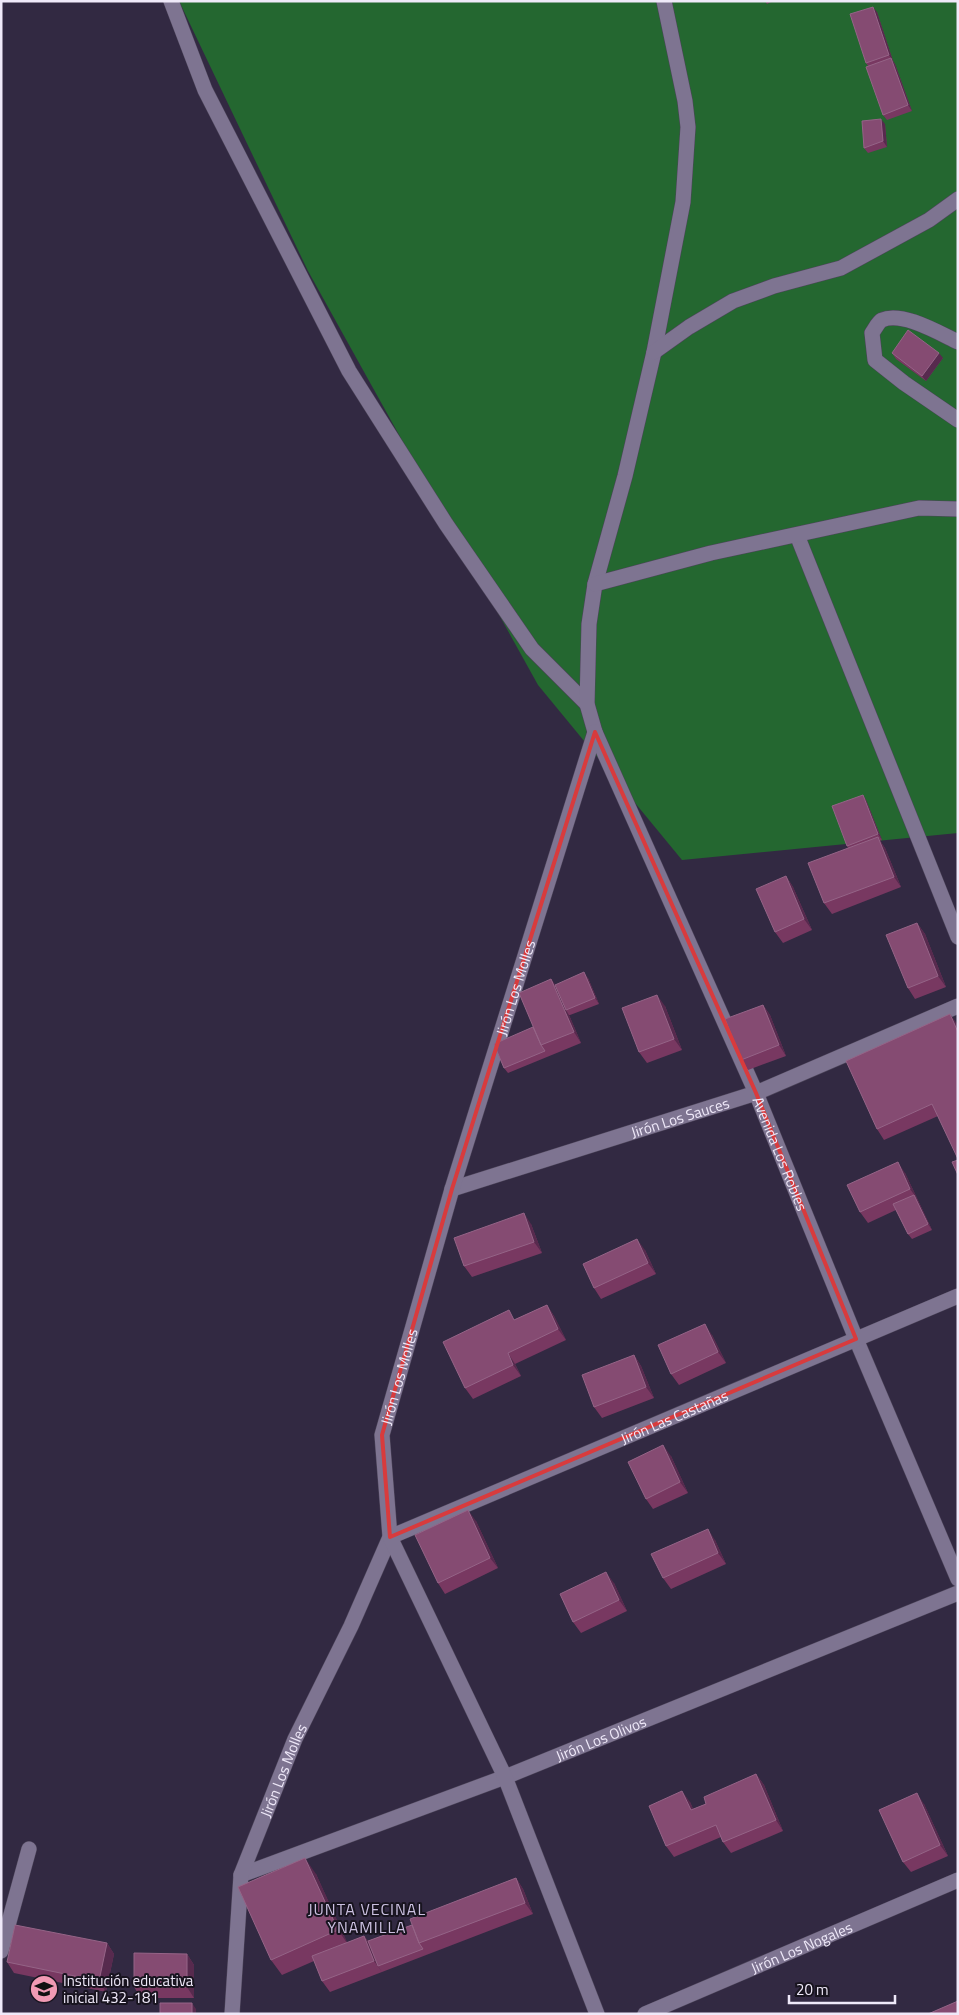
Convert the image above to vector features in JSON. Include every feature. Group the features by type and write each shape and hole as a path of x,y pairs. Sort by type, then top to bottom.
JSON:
{"street":[{"path":"171,1 205,90 349,371 446,524 532,649 587,704"},
{"path":"587,704 589,624 596,584 625,476 654,352 683,202 688,127 685,101 664,1"},
{"path":"654,352 689,327 733,301 774,286 841,268 930,220 958,199"},
{"path":"958,342 906,319 892,317 880,321 872,333 875,360 904,384 958,420"},
{"path":"596,584 711,553 797,536 919,508 958,509"},
{"path":"797,536 958,936"},
{"name":"Avenida Los Robles","path":"587,704 596,732 756,1093 856,1339 958,1579"},
{"name":"Jirón Los Molles","path":"232,2014 241,1875 295,1739 351,1626 390,1537 382,1435 452,1189 596,732"},
{"name":"Jirón Los Sauces","path":"452,1189 756,1093 958,1006"},
{"name":"Jirón Las Castañas","path":"390,1537 958,1296"},
{"path":"390,1537 505,1777 597,2014"},
{"name":"Jirón Los Olivos","path":"241,1875 505,1777 958,1593"},
{"path":"1,1952 29,1848"},
{"name":"Jirón Los Nogales","path":"645,2014 958,1880"}],"highlighted area":[{"path":"595,732 756,1093 856,1339 390,1537 382,1435 452,1189"}],"green space":[{"path":"179,1 958,1 958,833 682,860 538,685 308,271"}],"building":[{"path":"873,7 889,55 866,63 850,14"},
{"path":"891,58 908,105 883,115 866,67"},
{"path":"881,119 883,141 864,148 862,121"},
{"path":"908,330 939,353 922,376 892,353"},
{"path":"863,795 878,834 847,846 832,806"},
{"path":"878,837 894,877 824,903 808,863"},
{"path":"786,876 804,919 775,932 756,889"},
{"path":"917,923 938,976 908,988 886,935"},
{"path":"584,972 595,998 566,1010 555,985"},
{"path":"551,979 574,1032 541,1045 519,993"},
{"path":"657,995 674,1039 639,1052 622,1008"},
{"path":"763,1005 779,1045 741,1060 725,1019"},
{"path":"950,1014 958,1032 958,1159 932,1104 877,1129 846,1061"},
{"path":"533,1027 545,1051 504,1068 494,1044"},
{"path":"958,1160 958,1175 952,1162"},
{"path":"898,1162 910,1189 860,1212 847,1185"},
{"path":"914,1195 928,1224 908,1234 893,1204"},
{"path":"524,1213 534,1242 464,1266 454,1238"},
{"path":"637,1239 648,1263 594,1288 583,1264"},
{"path":"547,1305 558,1329 508,1353 513,1365 465,1388 443,1342 509,1310 514,1320"},
{"path":"705,1324 718,1352 671,1374 658,1345"},
{"path":"634,1355 646,1387 594,1407 582,1375"},
{"path":"663,1445 680,1482 646,1499 628,1462"},
{"path":"468,1510 490,1558 438,1583 415,1535"},
{"path":"708,1529 718,1553 663,1578 651,1554"},
{"path":"606,1572 619,1600 573,1622 560,1594"},
{"path":"756,1774 776,1820 723,1842 716,1825 666,1846 649,1806 682,1791 691,1810 706,1804 704,1797"},
{"path":"917,1793 940,1845 903,1862 879,1810"},
{"path":"305,1858 338,1930 271,1960 238,1887"},
{"path":"516,1878 525,1903 419,1943 410,1919"},
{"path":"15,1925 107,1943 99,1981 7,1962"},
{"path":"412,1925 423,1949 378,1966 368,1941"},
{"path":"364,1936 374,1961 322,1981 312,1956"},
{"path":"134,1953 187,1954 187,1987 134,1987"},
{"path":"958,2001 958,2014 928,2014"},
{"path":"160,2003 192,2003 192,2014 160,2014"}],"place":[{"name":"Institución educativa inicial 432-181","path":"44,1989"}],"district":[{"name":"JUNTA VECINAL YNAMILLA","path":"367,1918"}]}
